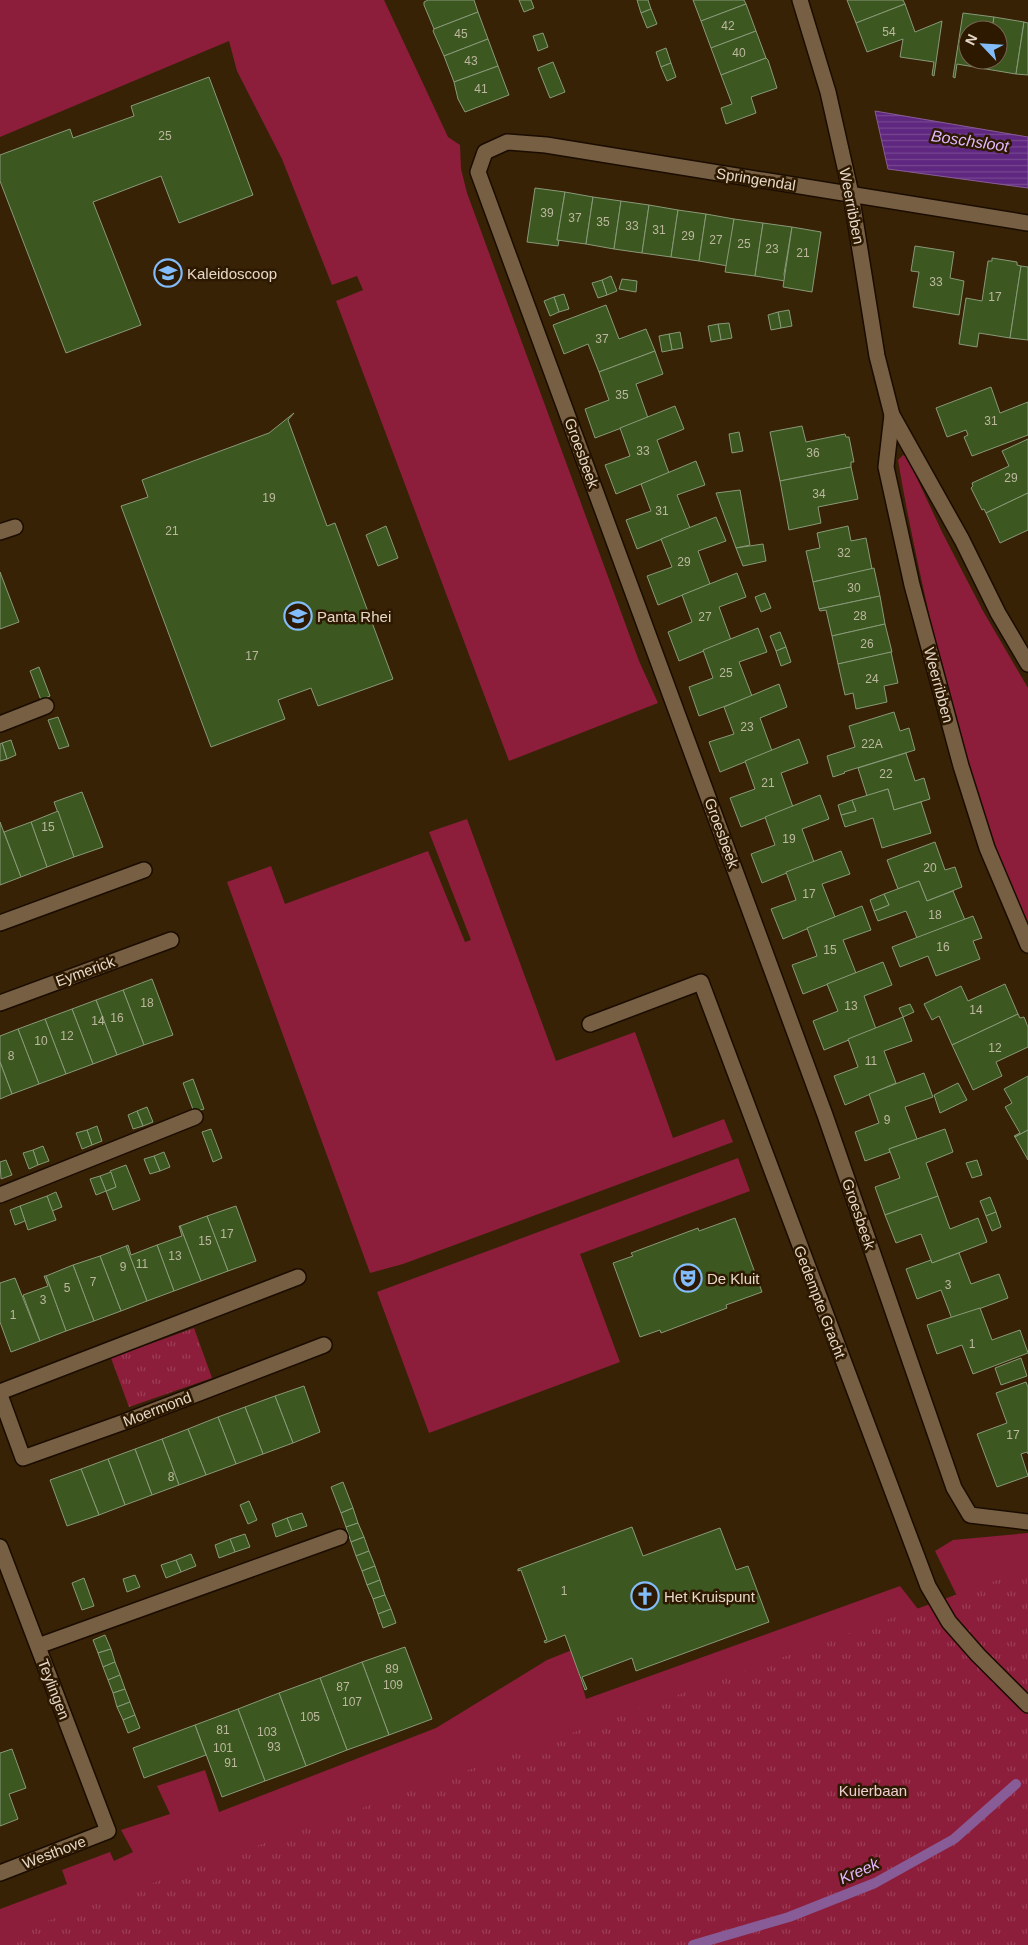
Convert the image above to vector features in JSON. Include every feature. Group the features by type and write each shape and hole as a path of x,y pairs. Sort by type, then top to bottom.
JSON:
{"street":[{"name":"Weerribben","path":"800,0 828,92 851,194 878,356 892,416 962,540 998,613 1028,664"},
{"name":"Springendal","path":"486,152 507,142 546,145 1028,223"},
{"name":"Groesbeek","path":"486,152 478,172 825,1115 954,1488 970,1516 1028,1522"},
{"name":"Weerribben","path":"892,416 886,467 912,585 961,766 987,848 1028,946"},
{"path":"0,532 15,527"},
{"path":"0,724 46,706"},
{"path":"0,923 144,870"},
{"name":"Eymerick","path":"0,1003 171,940"},
{"name":"Gedempte Gracht","path":"590,1024 701,982 928,1586 949,1622 978,1655 1028,1705"},
{"path":"0,1195 195,1118"},
{"name":"Moermond","path":"298,1277 0,1394 5,1425 23,1458 124,1422 324,1345"},
{"path":"38,1646 340,1537"},
{"name":"Teylingen","path":"0,1547 108,1831"},
{"name":"Westhove","path":"0,1873 108,1831"}],"green space":[{"path":"0,0 384,0 448,137 460,145 461,169 467,193 639,661 658,703 509,761 336,301 363,290 357,276 332,285 282,159 237,71 229,41 0,137"},
{"path":"903,455 907,457 943,534 983,611 1028,688 1028,926 1012,890 984,815 950,700 931,623 905,501 898,460"},
{"path":"467,819 556,1061 635,1032 673,1138 724,1119 733,1142 403,1264 370,1273 227,882 271,866 285,904 428,851 465,942 471,940 429,832"},
{"path":"738,1158 750,1191 580,1254 620,1362 429,1433 377,1292"},
{"path":"194,1328 212,1378 129,1407 111,1358"},
{"path":"1028,1533 1028,1669 957,1596 935,1551 953,1540"},
{"name":"Kuierbaan","path":"1028,1569 1028,1945 0,1945 0,1938"},
{"name":"Kuierbaan","path":"900,1586 946,1645 1028,1945 0,1945 0,1909 67,1884 62,1870 110,1852 114,1861 133,1852 121,1830 170,1814 157,1786 205,1770 219,1812 436,1728 547,1660 572,1650 586,1699"}],"water":[{"name":"Boschsloot","path":"875,111 1028,137 1028,188 888,169"}],"building":[{"path":"428,0 474,0 478,12 434,29 424,5 424,2"},
{"path":"519,0 531,0 534,8 524,12"},
{"path":"637,0 648,0 651,9 641,13"},
{"path":"693,0 744,0 746,4 701,21"},
{"path":"847,0 903,0 905,4 856,23"},
{"path":"746,4 756,31 711,48 701,21"},
{"path":"905,4 915,32 942,21 934,76 932,75 934,62 900,57 903,39 867,52 856,23"},
{"path":"651,9 657,24 647,28 641,13"},
{"path":"478,12 488,39 444,56 433,31 434,29"},
{"path":"963,13 994,17 994,20 962,20"},
{"path":"994,17 1024,22 1016,74 992,70 1008,70 1008,20 994,20"},
{"path":"1024,22 1028,23 1028,75 1016,74"},
{"path":"756,31 766,58 721,75 711,48"},
{"path":"543,33 548,47 538,51 533,36"},
{"path":"488,39 498,66 454,82 444,56"},
{"path":"958,45 958,64 955,78 953,77"},
{"path":"666,48 671,63 661,67 656,52"},
{"path":"766,58 777,88 751,97 756,113 726,124 721,108 732,104 721,75"},
{"path":"553,62 565,92 550,98 538,68"},
{"path":"671,63 676,77 667,81 661,67"},
{"path":"498,66 509,95 465,112 458,99 454,82"},
{"path":"209,77 253,195 179,223 161,176 93,202 141,325 66,353 0,181 0,155 70,129 73,138 134,116 131,106"},
{"path":"535,188 565,192 557,240 559,240 558,246 527,242"},
{"path":"565,192 593,197 586,244 557,240"},
{"path":"593,197 621,201 614,249 586,244"},
{"path":"621,201 649,205 642,253 614,249"},
{"path":"649,205 678,210 671,257 642,253"},
{"path":"678,210 706,214 699,261 671,257"},
{"path":"706,214 734,219 728,266 699,261"},
{"path":"734,219 763,223 755,276 725,272"},
{"path":"763,223 792,227 784,274 785,281 755,276"},
{"path":"792,227 821,232 812,292 783,287"},
{"path":"915,246 954,252 950,278 964,281 959,315 913,307 919,272 911,271"},
{"path":"992,258 1017,262 1017,265 1021,266 1010,338 979,333 977,347 959,344 966,298 982,301 988,261 992,261"},
{"path":"1021,266 1028,267 1028,340 1010,338"},
{"path":"611,276 617,291 607,295 602,280"},
{"path":"622,279 637,281 636,292 619,289"},
{"path":"602,280 607,295 598,298 592,283"},
{"path":"564,294 569,309 559,312 554,297"},
{"path":"554,297 559,312 550,316 544,301"},
{"path":"606,305 619,339 646,329 655,351 599,372 588,344 564,354 553,325"},
{"path":"789,310 792,326 781,328 778,312"},
{"path":"778,312 781,328 771,330 768,315"},
{"path":"729,323 732,338 721,340 718,324"},
{"path":"718,324 721,340 711,342 708,326"},
{"path":"680,332 683,348 672,350 669,334"},
{"path":"669,334 672,350 662,352 659,336"},
{"path":"655,351 663,374 636,384 648,418 595,438 585,409 609,400 599,372"},
{"path":"991,387 1000,413 1028,402 1028,435 972,456 964,437 968,435 966,430 947,437 936,408"},
{"path":"675,406 684,429 657,440 669,473 616,494 605,465 630,456 620,428"},
{"path":"294,413 288,420 327,526 335,523 393,679 318,706 311,688 278,700 285,719 211,747 121,506 148,497 142,480 269,433"},
{"path":"802,426 806,442 845,434 846,437 849,437 854,462 851,462 851,467 780,481 770,432"},
{"path":"739,432 743,451 732,453 729,434"},
{"path":"1028,439 1028,493 986,513 984,509 982,510 971,488 973,486 972,483 1009,466 1002,451"},
{"path":"696,461 705,485 677,495 690,528 637,549 626,520 651,511 641,484"},
{"path":"851,467 858,499 818,507 821,523 789,530 780,481"},
{"path":"740,490 750,545 736,548 716,493"},
{"path":"1028,493 1028,530 1000,543 986,513"},
{"path":"716,517 726,541 698,551 710,584 658,605 647,576 672,567 661,539"},
{"path":"386,526 398,558 378,566 366,535"},
{"path":"848,526 851,541 866,538 872,569 813,582 806,551 820,548 817,533"},
{"path":"763,544 766,561 743,566 736,548"},
{"path":"874,568 880,596 819,609 813,582"},
{"path":"0,572 19,622 0,629"},
{"path":"737,573 746,597 719,607 731,640 679,661 668,632 692,622 682,595"},
{"path":"765,593 771,608 761,612 755,597"},
{"path":"880,596 885,624 832,636 826,610 820,611 819,609"},
{"path":"885,624 892,652 838,664 832,636"},
{"path":"758,628 767,652 739,662 752,696 699,716 689,687 713,678 703,650"},
{"path":"780,632 786,647 776,651 770,636"},
{"path":"786,647 791,662 781,666 776,651"},
{"path":"891,652 898,683 884,686 887,702 856,709 853,693 845,695 838,664"},
{"path":"39,667 50,696 41,700 30,671"},
{"path":"779,684 787,707 760,718 772,751 720,772 709,742 734,734 724,707"},
{"path":"894,712 900,731 909,728 915,750 833,777 827,756 855,747 849,726"},
{"path":"58,717 69,746 59,749 48,720"},
{"path":"799,739 808,763 781,773 793,807 741,827 730,798 755,789 745,761"},
{"path":"11,740 16,755 7,759 2,743"},
{"path":"2,743 7,759 0,761 0,744"},
{"path":"906,753 915,781 924,778 930,799 894,810 888,789 867,796 858,768"},
{"path":"888,789 894,810 921,802 931,833 882,848 873,818 845,827 841,815 856,811 852,800"},
{"path":"82,792 103,847 74,857 54,802"},
{"path":"820,795 829,819 802,829 814,862 762,883 751,854 775,845 765,817"},
{"path":"852,800 856,811 841,815 838,805"},
{"path":"58,811 74,857 47,867 31,822"},
{"path":"0,822 21,877 0,885"},
{"path":"31,822 47,867 21,877 4,832"},
{"path":"935,842 945,870 955,867 962,887 927,901 919,881 898,889 887,860"},
{"path":"841,851 850,874 822,884 835,917 783,939 771,909 796,900 786,872"},
{"path":"919,881 927,901 953,891 965,920 917,938 906,911 878,921 874,911 889,905 884,894"},
{"path":"884,894 889,905 874,911 870,900"},
{"path":"862,906 871,930 843,940 856,973 803,994 792,965 817,956 807,928"},
{"path":"973,916 982,938 973,941 980,959 936,976 928,956 900,967 892,947"},
{"path":"883,962 892,985 864,996 876,1029 824,1050 813,1021 838,1011 827,984"},
{"path":"152,979 173,1035 144,1045 123,990"},
{"path":"1005,984 1018,1014 952,1045 939,1016 932,1020 924,1004 961,986 968,1001"},
{"path":"123,990 144,1045 117,1055 96,1000"},
{"path":"96,1000 117,1055 93,1064 72,1009"},
{"path":"910,1004 914,1012 903,1017 899,1008"},
{"path":"72,1009 93,1064 66,1074 45,1019"},
{"path":"1018,1014 1020,1018 1024,1017 1028,1027 1028,1047 996,1062 1002,1076 973,1090 952,1045"},
{"path":"903,1017 912,1041 884,1051 896,1083 845,1105 834,1076 858,1067 848,1039"},
{"path":"45,1019 66,1074 39,1084 18,1029"},
{"path":"18,1029 39,1084 12,1094 0,1062 0,1036"},
{"path":"0,1062 12,1094 0,1099"},
{"path":"924,1073 933,1097 905,1107 917,1139 889,1149 890,1152 865,1161 855,1132 879,1123 869,1094"},
{"path":"1028,1076 1028,1130 1015,1137 1020,1133 1005,1107 1012,1103 1004,1089"},
{"path":"193,1079 204,1109 194,1112 183,1083"},
{"path":"958,1083 967,1100 940,1113 934,1095"},
{"path":"147,1107 153,1122 143,1126 137,1111"},
{"path":"137,1111 143,1126 133,1129 128,1115"},
{"path":"97,1126 102,1141 92,1145 87,1130"},
{"path":"211,1129 222,1158 213,1162 202,1132"},
{"path":"945,1129 953,1152 926,1163 938,1196 885,1215 875,1187 900,1178 889,1149"},
{"path":"87,1130 92,1145 82,1149 76,1133"},
{"path":"1028,1130 1028,1160 1015,1137"},
{"path":"43,1146 49,1161 38,1165 33,1150"},
{"path":"33,1150 38,1165 29,1169 23,1153"},
{"path":"164,1152 170,1167 160,1171 154,1156"},
{"path":"154,1156 160,1171 150,1174 144,1159"},
{"path":"6,1160 12,1175 1,1179 0,1162"},
{"path":"977,1160 982,1175 972,1178 966,1163"},
{"path":"126,1165 140,1200 113,1210 106,1191 116,1187 110,1171"},
{"path":"111,1172 116,1187 106,1191 100,1176"},
{"path":"100,1176 106,1191 96,1195 90,1179"},
{"path":"56,1192 62,1207 52,1211 47,1196"},
{"path":"47,1196 56,1220 28,1230 20,1206"},
{"path":"938,1196 950,1229 978,1218 987,1242 932,1263 921,1234 896,1243 885,1215"},
{"path":"990,1197 996,1212 986,1216 980,1201"},
{"path":"20,1206 25,1221 15,1225 10,1210"},
{"path":"236,1206 256,1261 228,1271 207,1216"},
{"path":"996,1212 1001,1227 992,1231 986,1216"},
{"path":"207,1216 228,1271 201,1281 180,1226"},
{"name":"De Kluit","path":"735,1218 762,1292 726,1305 727,1308 661,1333 660,1330 640,1337 613,1263 633,1256 631,1253 698,1228 699,1231"},
{"path":"179,1226 201,1281 174,1291 157,1245 182,1236"},
{"path":"128,1245 131,1255 157,1245 174,1291 147,1301 126,1246"},
{"path":"126,1246 147,1301 121,1311 100,1256"},
{"path":"959,1253 971,1284 999,1274 1008,1298 952,1319 941,1290 917,1299 906,1269 931,1260 932,1263"},
{"path":"100,1256 121,1311 94,1321 73,1265"},
{"path":"73,1265 94,1321 66,1331 46,1276"},
{"path":"44,1276 46,1276 66,1331 40,1341 23,1295 48,1286"},
{"path":"15,1278 40,1341 11,1352 0,1322 0,1283"},
{"path":"980,1308 992,1340 1020,1330 1028,1353 973,1374 962,1345 937,1354 927,1325"},
{"path":"1021,1358 1027,1376 1001,1385 995,1368"},
{"path":"1026,1382 1028,1387 1028,1454 1027,1452 1021,1454 1028,1476 997,1487 977,1434 1007,1423 996,1393"},
{"path":"304,1386 320,1432 293,1443 275,1396"},
{"path":"275,1396 293,1443 263,1454 245,1407"},
{"path":"245,1407 263,1454 236,1464 218,1417"},
{"path":"218,1417 236,1464 206,1475 188,1429"},
{"path":"188,1429 206,1475 179,1485 162,1439"},
{"path":"162,1439 179,1485 152,1495 135,1449"},
{"path":"135,1449 152,1495 125,1505 108,1459"},
{"path":"108,1459 125,1505 99,1515 81,1469"},
{"path":"81,1469 99,1515 67,1526 50,1480"},
{"path":"343,1482 353,1508 341,1513 331,1487"},
{"path":"249,1501 257,1520 248,1524 240,1505"},
{"path":"353,1508 358,1523 346,1527 341,1513"},
{"path":"302,1513 307,1526 292,1531 287,1518"},
{"path":"287,1518 292,1531 276,1537 272,1524"},
{"path":"358,1523 364,1537 351,1542 346,1527"},
{"name":"Het Kruispunt","path":"632,1527 643,1556 720,1528 736,1570 748,1566 769,1622 636,1671 632,1658 582,1677 587,1689 585,1690 565,1635 545,1643 544,1641 547,1640 521,1570 518,1571 518,1569"},
{"path":"245,1534 250,1547 235,1552 230,1539"},
{"path":"364,1537 369,1551 356,1556 351,1542"},
{"path":"230,1539 235,1552 219,1558 215,1545"},
{"path":"369,1551 375,1566 362,1571 356,1556"},
{"path":"191,1554 196,1566 181,1572 176,1560"},
{"path":"176,1560 181,1572 166,1578 161,1565"},
{"path":"375,1566 380,1580 367,1585 362,1571"},
{"path":"135,1575 140,1587 127,1592 123,1579"},
{"path":"84,1578 94,1606 82,1610 72,1583"},
{"path":"380,1580 385,1595 373,1599 367,1585"},
{"path":"385,1595 391,1609 378,1614 373,1599"},
{"path":"391,1609 396,1623 383,1628 378,1614"},
{"path":"105,1635 111,1649 98,1653 93,1640"},
{"path":"405,1647 432,1719 389,1735 362,1662"},
{"path":"111,1649 115,1662 103,1667 98,1653"},
{"path":"115,1662 120,1675 108,1680 103,1667"},
{"path":"362,1662 389,1735 347,1750 320,1678"},
{"path":"120,1675 125,1689 113,1693 108,1680"},
{"path":"320,1678 347,1750 306,1766 279,1693"},
{"path":"125,1689 130,1702 117,1707 113,1693"},
{"path":"279,1693 306,1766 265,1781 238,1709"},
{"path":"130,1702 135,1715 123,1720 117,1707"},
{"path":"238,1709 265,1781 222,1797 195,1725"},
{"path":"135,1715 140,1728 128,1733 123,1720"},
{"path":"195,1725 206,1755 144,1778 133,1748"},
{"path":"12,1749 26,1788 9,1794 18,1819 0,1826 0,1753"}],"waterway":[{"name":"Kreek","path":"693,1945 789,1917 875,1883 954,1839 1016,1784"}],"place":[{"name":"Kaleidoscoop","path":"168,273"},
{"name":"Panta Rhei","path":"298,616"},
{"name":"De Kluit","path":"688,1278"},
{"name":"Het Kruispunt","path":"645,1596"}]}
